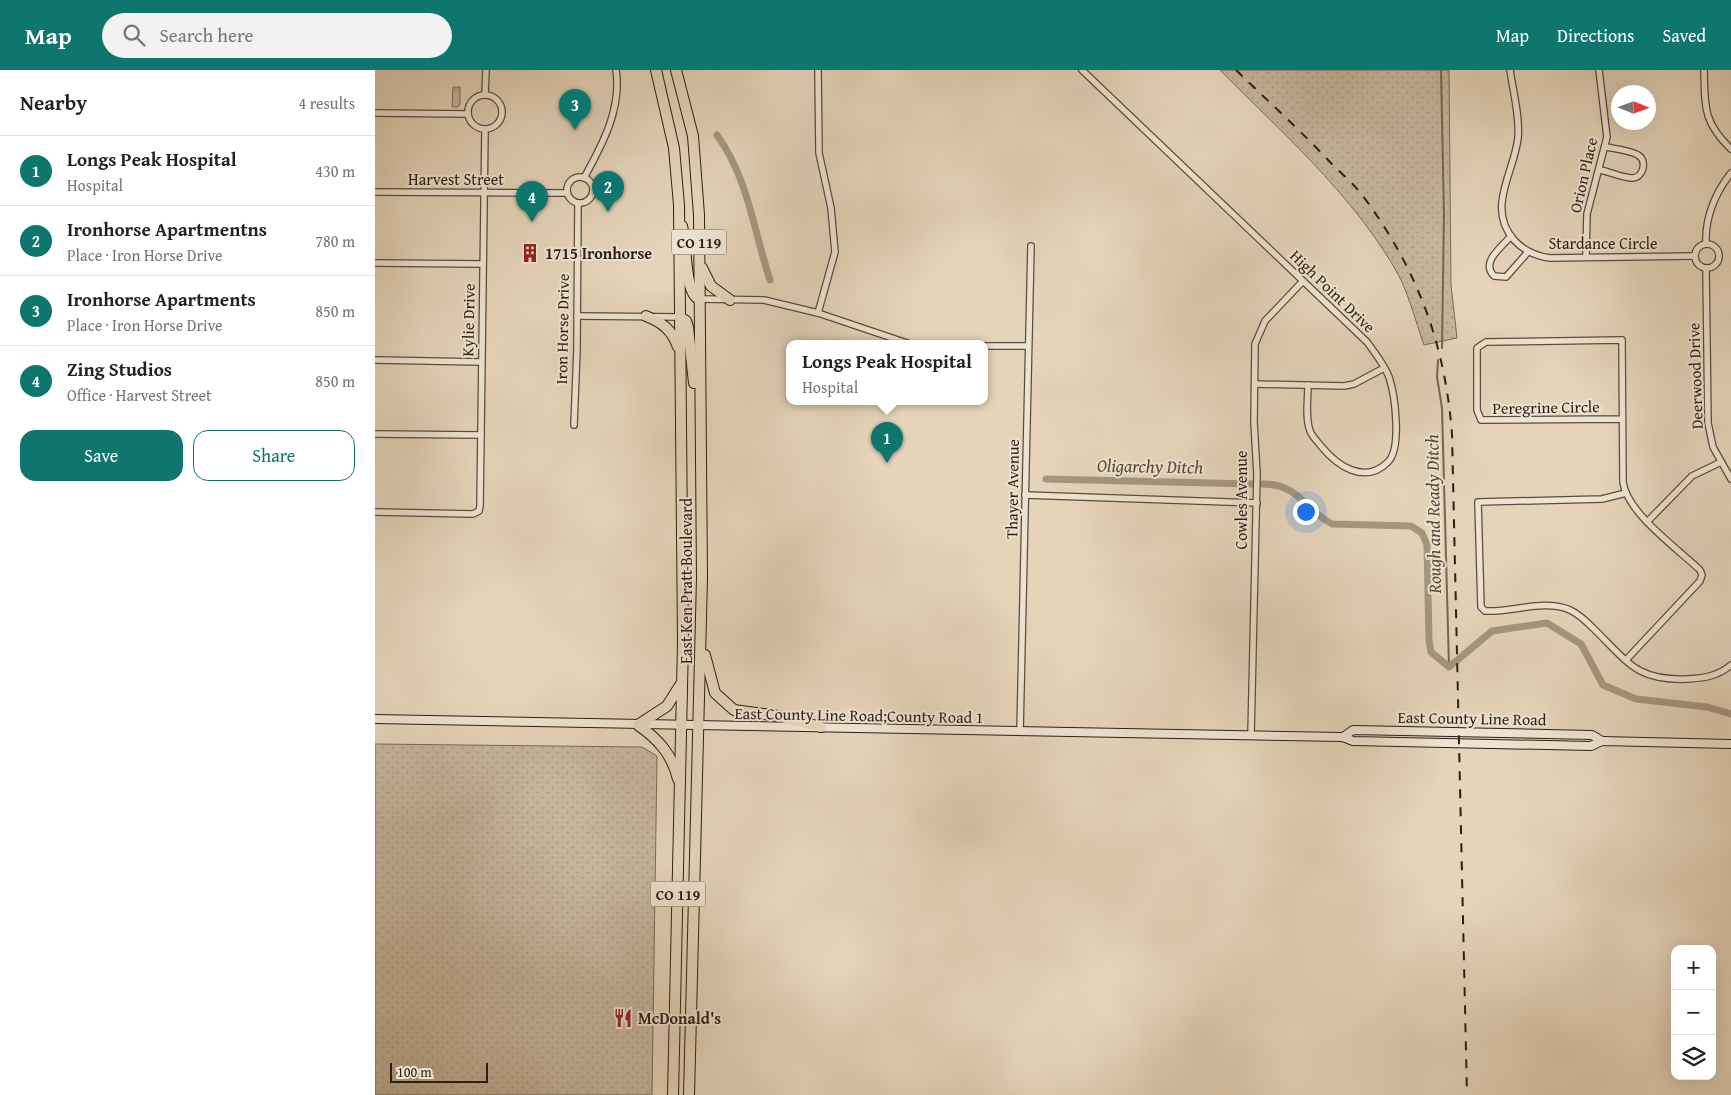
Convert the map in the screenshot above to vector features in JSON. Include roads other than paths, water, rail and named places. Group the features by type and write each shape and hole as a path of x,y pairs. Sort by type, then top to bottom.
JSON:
{"highway":[{"name":"East Ken Pratt Boulevard","path":"656,70 674,148 679,216 682,725 671,1095"},
{"name":"East Ken Pratt Boulevard","path":"676,70 693,136 698,181 701,630 689,1095"},
{"path":"679,216 686,240 689,285 692,294 699,299"},
{"path":"699,262 711,286 730,300"},
{"path":"646,316 659,321 670,330 680,352"},
{"path":"680,316 686,321 688,327 694,387 699,391"},
{"path":"701,630 709,677 715,693 722,702 734,710 778,716 821,727"},
{"path":"681,792 671,759 665,748 638,725 667,706 682,680"}],"main road":[{"name":"East County Line Road;County Road 1","path":"375,719 1343,737 1353,741 1591,746 1602,741 1731,744"}],"street":[{"path":"485,95 486,70"},
{"path":"584,178 603,143 614,114 616,70"},
{"path":"818,70 819,153 831,208 835,252 818,313"},
{"name":"High Point Drive","path":"1082,70 1367,342 1384,368 1392,391 1395,449 1390,461 1380,468 1369,472 1353,472 1341,466 1310,433 1307,423 1308,385"},
{"name":"Stardance Circle","path":"1509,70 1518,137 1503,194 1501,210 1503,220 1511,236 1528,252 1550,258 1694,256"},
{"name":"Orion Place","path":"1586,257 1587,214 1607,147 1607,126 1599,70"},
{"path":"1704,70 1705,108 1708,120 1714,132 1731,149"},
{"path":"485,95 494,97 499,101 502,112 498,123 485,129 472,124 468,114 471,101 476,97 485,95"},
{"path":"375,113 468,114"},
{"name":"Kylie Drive","path":"375,512 473,514 479,511 485,129"},
{"path":"1600,170 1633,178 1639,176 1643,169 1643,162 1637,155 1607,147"},
{"path":"1706,243 1711,208 1731,173"},
{"path":"584,178 590,182 593,192 588,200 578,203 572,201 567,193 567,187 572,179 584,178"},
{"name":"Harvest Street","path":"375,192 567,193"},
{"name":"Iron Horse Drive","path":"574,425 578,203"},
{"path":"1511,236 1489,261 1489,270 1493,276 1506,277 1528,252"},
{"path":"1706,243 1716,247 1719,257 1716,264 1707,268 1699,266 1694,256 1697,247 1706,243"},
{"name":"Thayer Avenue","path":"1020,732 1031,246"},
{"path":"375,263 483,264"},
{"name":"Deerwood Drive","path":"1707,268 1708,415 1711,439 1731,479"},
{"name":"Cowles Avenue","path":"1251,735 1257,503 1255,344 1259,332 1274,309 1303,281"},
{"path":"699,299 764,300 818,313 898,340"},
{"path":"577,316 680,316"},
{"name":"Peregrine Circle","path":"1622,340 1622,419 1481,420 1477,410 1477,350 1479,345 1486,342 1622,340"},
{"path":"988,346 1028,346"},
{"path":"375,360 481,362"},
{"path":"1255,384 1344,386 1354,384 1384,368"},
{"path":"1622,419 1623,482 1626,493 1631,502 1648,521 1701,571 1700,581 1626,660"},
{"path":"375,434 481,435"},
{"path":"1648,521 1692,476 1721,462"},
{"path":"1626,493 1598,500 1478,502 1480,601 1482,608 1494,611 1543,606 1566,609 1584,619 1626,660 1649,676 1669,680 1711,676 1731,665"},
{"path":"1025,495 1257,503"}],"waterway":[{"name":"Rough and Ready Ditch","path":"1441,70 1444,215 1442,348"},
{"name":"Oligarchy Ditch","path":"717,135 728,152 743,187 770,280"},
{"name":"Rough and Ready Ditch","path":"1438,360 1437,377 1442,408 1449,667"},
{"name":"Oligarchy Ditch","path":"1046,479 1252,484"},
{"name":"Oligarchy Ditch","path":"1263,484 1285,488 1301,498 1322,518 1332,524 1411,526 1422,533 1427,545 1429,640 1431,652 1449,667 1492,631 1547,623 1581,644 1603,685 1636,699 1707,707 1731,714"}],"railway":[{"path":"1236,70 1352,183 1382,223 1413,279 1425,308 1443,369 1452,434 1467,1095"}],"place":[{"name":"Ironhorse Apartments","path":"575,130"},
{"name":"Ironhorse Apartmentns","path":"608,212"},
{"name":"Zing Studios","path":"532,222"},
{"name":"1715 Ironhorse","path":"530,253"},
{"name":"Longs Peak Hospital","path":"887,463"},
{"name":"McDonald's","path":"623,1018"}]}
